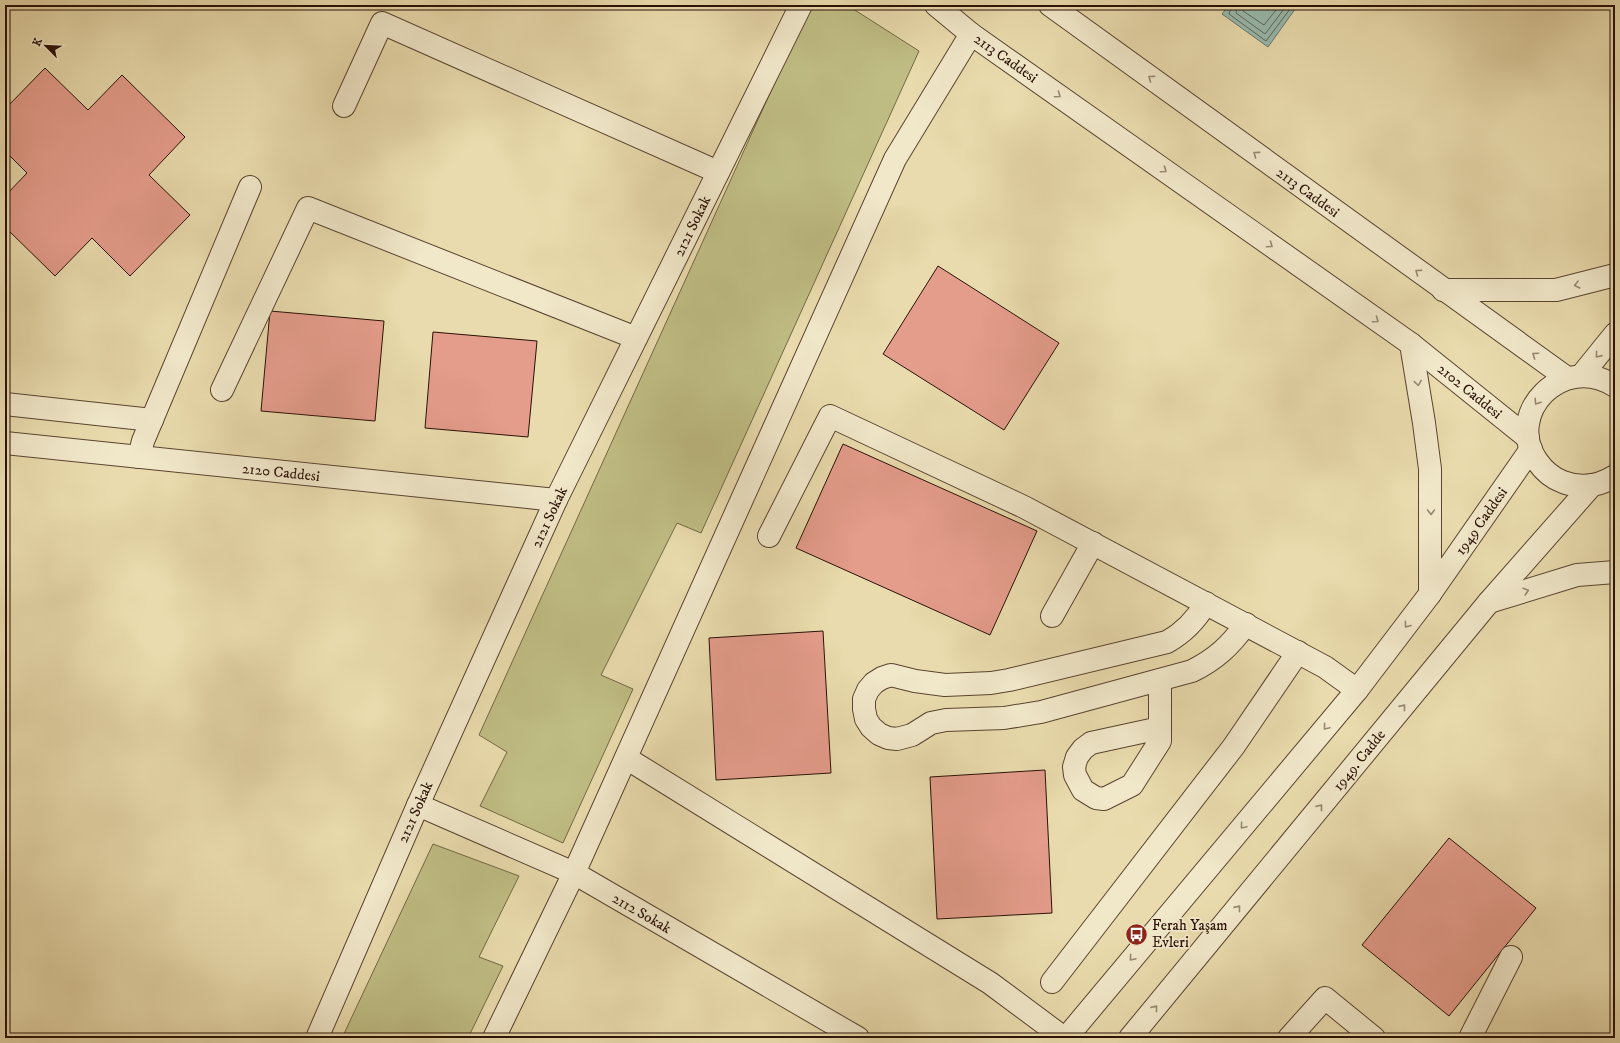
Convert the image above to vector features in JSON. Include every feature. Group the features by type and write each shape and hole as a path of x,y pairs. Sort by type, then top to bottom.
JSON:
{"street":[{"name":"2121 Sokak","path":"317,1038 418,806 556,500 801,5"},
{"name":"2113 Caddesi","path":"936,5 971,34 1411,344"},
{"name":"2113 Caddesi","path":"1050,5 1443,290 1574,377"},
{"path":"344,106 382,23 718,172"},
{"path":"501,1035 895,159 971,34"},
{"path":"140,457 143,441 250,187"},
{"path":"222,390 308,208 636,338"},
{"path":"1443,290 1556,290 1615,275"},
{"path":"1574,377 1615,334"},
{"path":"626,758 990,982 1065,1038 1357,690 1430,594 1430,469 1411,344"},
{"name":"2102 Caddesi","path":"1411,344 1530,443"},
{"path":"1606,484 1581,486 1570,485 1555,478 1542,468 1530,443 1530,419 1537,401 1550,387 1574,377 1594,377 1607,381 1615,386"},
{"path":"5,404 152,420"},
{"path":"769,536 830,416 1024,507 1298,652 1325,667 1357,690"},
{"name":"2120 Caddesi","path":"5,443 556,500"},
{"name":"1949 Caddesi","path":"1430,594 1530,443"},
{"name":"1949. Cadde","path":"1130,1038 1489,602 1606,484"},
{"path":"1052,616 1093,543"},
{"path":"1489,602 1577,575 1615,572"},
{"path":"1206,603 1199,616 1179,636 1155,646 991,683 945,685 915,681 891,675 878,680 868,690 864,699 866,719 871,728 879,734 888,738 897,739 912,735 931,723 946,720 1004,718 1041,712 1192,671 1209,662 1224,651 1246,624"},
{"path":"1052,982 1234,746 1298,652"},
{"path":"1160,680 1160,728"},
{"name":"2112 Sokak","path":"418,806 574,873 858,1038"},
{"path":"1470,1038 1511,957"},
{"path":"1288,1038 1325,998 1374,1038"}],"shaded area":[{"path":"810,5 847,5 919,51 701,533 677,523 601,675 633,689 563,843 480,806 507,752 479,735"},
{"path":"433,844 519,876 479,957 503,966 468,1038 342,1038"}],"water":[{"path":"1229,5 1298,5 1268,47 1222,14"}],"building":[{"path":"45,68 88,110 122,75 185,137 149,175 190,215 130,276 92,238 55,276 5,227 5,196 27,173 5,151 5,109"},
{"path":"938,266 1059,343 1004,430 883,354"},
{"path":"270,311 384,321 375,421 261,411"},
{"path":"433,332 537,341 528,437 425,428"},
{"path":"843,444 1037,531 990,635 796,548"},
{"path":"823,631 831,773 716,780 709,638"},
{"path":"1045,770 1052,913 937,919 930,777"},
{"path":"1449,838 1536,908 1449,1016 1362,945"}],"place":[{"name":"Ferah Yaşam Evleri","path":"1137,934"}]}
